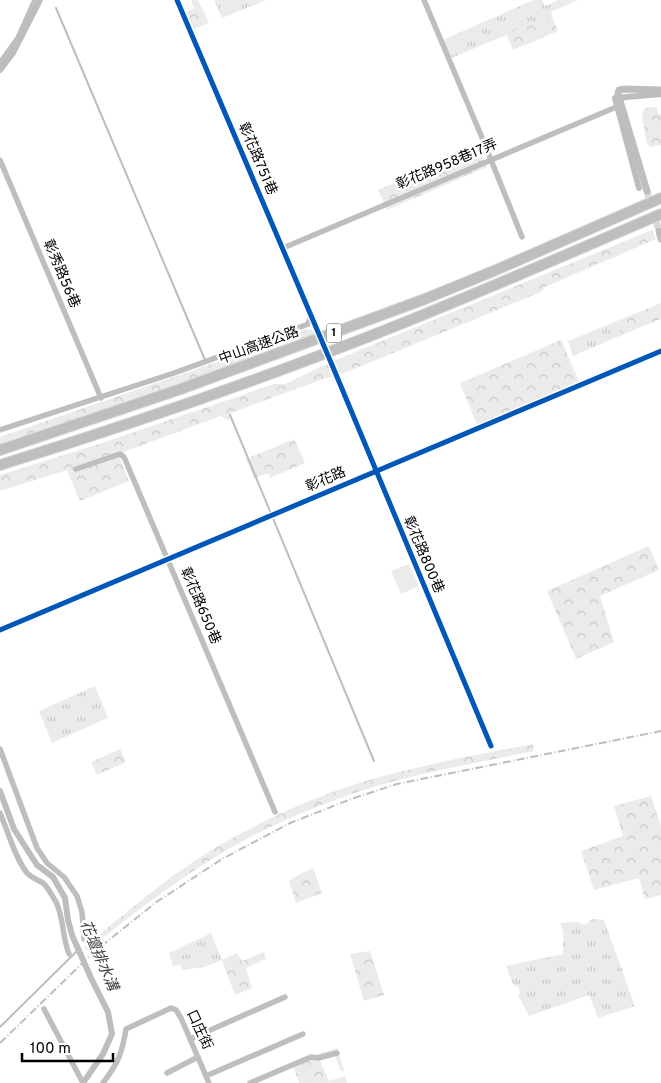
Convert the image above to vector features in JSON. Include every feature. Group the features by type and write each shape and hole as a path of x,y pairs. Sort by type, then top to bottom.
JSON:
{"highway":[{"name":"中山高速公路","path":"0,450 196,383 425,299 661,198"},
{"name":"中山高速公路","path":"0,465 251,380 393,326 661,214"}],"street":[{"path":"0,63 18,38 35,0"},
{"name":"彰花路751巷","path":"177,0 316,327"},
{"path":"424,0 522,237"},
{"path":"646,191 618,94 620,90 625,89 661,90"},
{"name":"彰花路958巷17弄","path":"283,248 621,105"},
{"name":"彰秀路56巷","path":"0,160 101,398"},
{"path":"0,430 101,398 308,324 312,316"},
{"name":"彰花路","path":"0,630 661,351"},
{"name":"彰花路800巷","path":"335,372 491,746"},
{"name":"彰花路650巷","path":"76,470 120,454 124,457 275,812"},
{"path":"0,749 37,848 47,863 64,877 77,896 82,912 84,938"},
{"path":"0,813 26,872 34,880 44,883 56,901 65,944 69,954"},
{"path":"190,1039 285,997"},
{"name":"口庄街","path":"103,1083 117,1065 123,1049 126,1029 171,1008 176,1010 209,1083"},
{"path":"44,1009 81,1082"},
{"path":"206,1076 303,1034"},
{"path":"250,1083 311,1057 318,1058 337,1053"},
{"path":"167,1073 198,1057"}],"green space":[{"path":"191,0 198,0 209,23 191,30 184,13 194,8"},
{"path":"214,0 266,0 222,18"},
{"path":"534,0 542,0 545,6 558,0 578,0 551,12 552,16 449,59 440,41"},
{"path":"552,16 558,31 513,50 506,34"},
{"path":"657,107 658,114 661,114 661,145 650,147 646,141 642,113 645,108"},
{"path":"479,147 487,167 387,210 378,190"},
{"path":"652,230 656,239 545,287 541,292 342,374 323,379 231,413 230,419 227,420 221,416 118,454 129,481 80,501 67,470 0,491 0,475 102,443 274,384 285,384 331,362"},
{"path":"661,303 661,319 622,335 617,321"},
{"path":"617,321 622,335 573,356 568,341"},
{"path":"306,329 312,330 315,334 295,342 287,341 259,351 243,362 0,444 0,437 237,355"},
{"path":"561,340 579,381 578,385 478,427 460,383"},
{"path":"294,439 305,463 270,478 268,473 254,478 246,459"},
{"path":"649,546 659,570 600,596 614,642 576,659 547,591"},
{"path":"409,564 419,586 401,594 391,571"},
{"path":"95,686 108,718 52,743 39,711"},
{"path":"533,744 534,751 387,783 346,796 286,820 247,839 209,861 146,904 87,951 84,947 191,863 251,828 296,806 343,788 391,774"},
{"path":"120,749 126,762 97,775 91,762"},
{"path":"651,796 661,826 661,895 645,899 639,878 594,890 581,851 623,836 614,806"},
{"path":"313,868 322,893 296,903 289,881"},
{"path":"593,919 604,920 635,1006 598,1018 589,995 529,1016 518,995 520,993 518,987 513,984 506,966 563,954 563,935 560,923 577,922 584,925"},
{"path":"211,933 222,960 204,967 183,970 180,965 173,966 169,953"},
{"path":"370,951 384,995 364,1001 350,954"},
{"path":"264,952 266,959 246,968 252,988 235,995 222,960 237,953 242,961"},
{"path":"337,1048 344,1071 341,1071 335,1055 320,1061 329,1081 345,1076 347,1083 299,1083 293,1065"}],"waterway":[{"name":"花壇排水溝","path":"0,70 13,53 40,0"},
{"path":"56,8 205,360"},
{"path":"639,188 615,98 661,94"},
{"path":"230,415 374,761"},
{"name":"花壇排水溝","path":"0,791 14,829 37,865 53,877 65,898 72,935 108,1012 112,1034 103,1054 83,1083"},
{"path":"0,1027 78,950"}],"tunnel":[{"path":"647,191 659,231"},
{"path":"316,327 335,372"}],"railway":[{"path":"0,1043 95,951 155,903 222,859 290,823 354,798 397,784 661,731"}],"cycle path":[{"path":"177,0 491,746"},
{"path":"0,630 661,351"}]}
